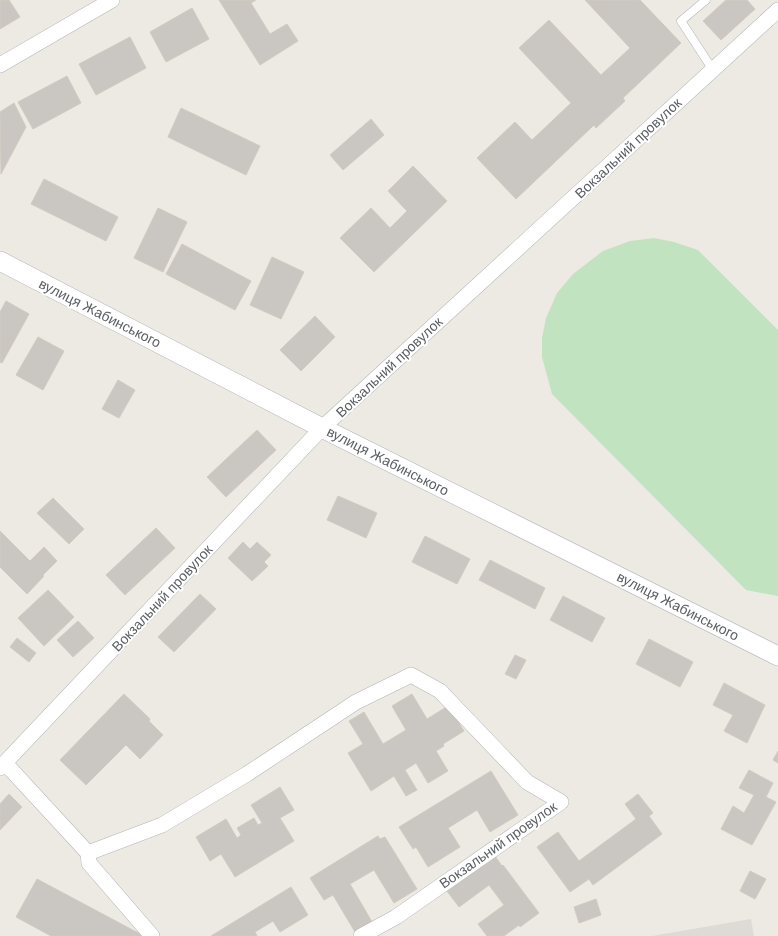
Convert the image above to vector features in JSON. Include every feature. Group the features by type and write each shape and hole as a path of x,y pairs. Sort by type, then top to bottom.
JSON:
{"street":[{"path":"0,65 112,0"},
{"name":"Вокзальний провулок","path":"361,936 396,917 561,802 527,782 440,691 411,675 356,702 247,774 162,825 88,858 3,766 322,428 778,10"},
{"name":"вулиця Жабинського","path":"0,261 322,428 778,656"},
{"path":"88,858 152,936"}],"lane":[{"path":"706,0 681,21 713,70"}],"shaded area":[{"path":"751,919 754,936 652,936"}],"green space":[{"path":"654,238 674,242 698,250 778,330 778,596 746,590 552,394 542,357 542,338 546,318 557,293 573,274 603,251 630,241"}],"building":[{"path":"0,0 9,0 20,17 0,29"},
{"path":"219,0 256,0 251,3 270,34 287,24 298,41 260,65"},
{"path":"585,0 640,0 681,43 623,98 625,101 596,128 594,125 516,199 477,158 515,122 532,140 571,103 519,48 549,20 601,75 630,48"},
{"path":"726,0 747,0 755,9 721,40 703,21"},
{"path":"192,8 209,39 166,62 150,32"},
{"path":"130,37 146,68 96,95 79,64"},
{"path":"67,76 81,103 33,129 18,102"},
{"path":"14,103 26,127 1,174 0,112"},
{"path":"181,108 260,146 246,175 168,137"},
{"path":"371,119 384,135 343,170 330,155"},
{"path":"413,166 447,201 374,272 340,238 371,208 390,228 407,211 388,191"},
{"path":"44,179 118,217 106,241 31,204"},
{"path":"158,208 187,222 163,272 134,258"},
{"path":"182,244 251,281 235,310 166,274"},
{"path":"272,257 304,272 281,319 250,305"},
{"path":"6,301 29,314 2,363 0,362 0,312"},
{"path":"315,316 335,337 301,371 280,350"},
{"path":"38,337 64,351 43,390 16,375"},
{"path":"118,380 135,390 119,418 102,409"},
{"path":"257,430 276,450 226,497 207,477"},
{"path":"338,496 377,513 366,538 327,520"},
{"path":"53,498 84,529 69,544 37,513"},
{"path":"156,528 175,548 125,595 106,575"},
{"path":"0,531 30,561 44,547 57,561 27,594 0,567"},
{"path":"425,536 470,559 457,584 412,562"},
{"path":"243,542 250,549 257,542 271,555 264,562 268,566 252,581 228,558"},
{"path":"490,560 545,588 535,609 479,580"},
{"path":"48,590 74,617 44,646 18,618"},
{"path":"200,594 216,609 174,652 158,637"},
{"path":"563,596 605,618 592,642 550,620"},
{"path":"78,621 94,638 73,657 57,640"},
{"path":"17,638 36,653 29,662 10,647"},
{"path":"649,639 693,662 680,687 636,664"},
{"path":"515,655 526,660 516,679 505,674"},
{"path":"724,683 765,705 747,743 724,731 733,715 713,705"},
{"path":"124,694 150,719 149,721 163,735 140,759 126,745 86,785 60,760"},
{"path":"412,694 427,719 448,706 464,731 443,744 444,746 436,751 448,771 428,783 416,763 405,770 417,790 406,796 394,776 371,791 348,753 363,744 349,721 364,712 383,744 406,730 392,706"},
{"path":"778,751 778,763 773,760"},
{"path":"749,770 773,783 766,797 776,802 752,845 721,829 733,806 744,813 754,795 739,788"},
{"path":"491,771 518,815 490,832 477,810 448,828 460,847 428,867 416,847 413,849 399,827"},
{"path":"280,787 294,810 280,818 294,841 235,877 221,854 210,861 196,837 226,819 237,838 241,835 237,828 254,818 258,825 262,823 251,805"},
{"path":"9,794 22,807 0,830 0,804"},
{"path":"638,794 653,813 649,816 662,834 593,885 589,879 570,892 537,847 558,832 579,861 636,819 625,804"},
{"path":"378,836 380,839 385,837 417,889 394,903 374,870 350,884 372,922 355,932 333,895 324,900 310,878"},
{"path":"495,856 539,913 520,927 519,925 504,936 487,936 478,924 504,905 489,885 459,907 447,891"},
{"path":"750,871 766,879 755,899 740,891"},
{"path":"37,879 142,935 51,936 16,917"},
{"path":"291,887 308,915 280,932 273,921 255,932 257,936 211,936"},
{"path":"596,899 601,915 579,923 574,907"}]}
